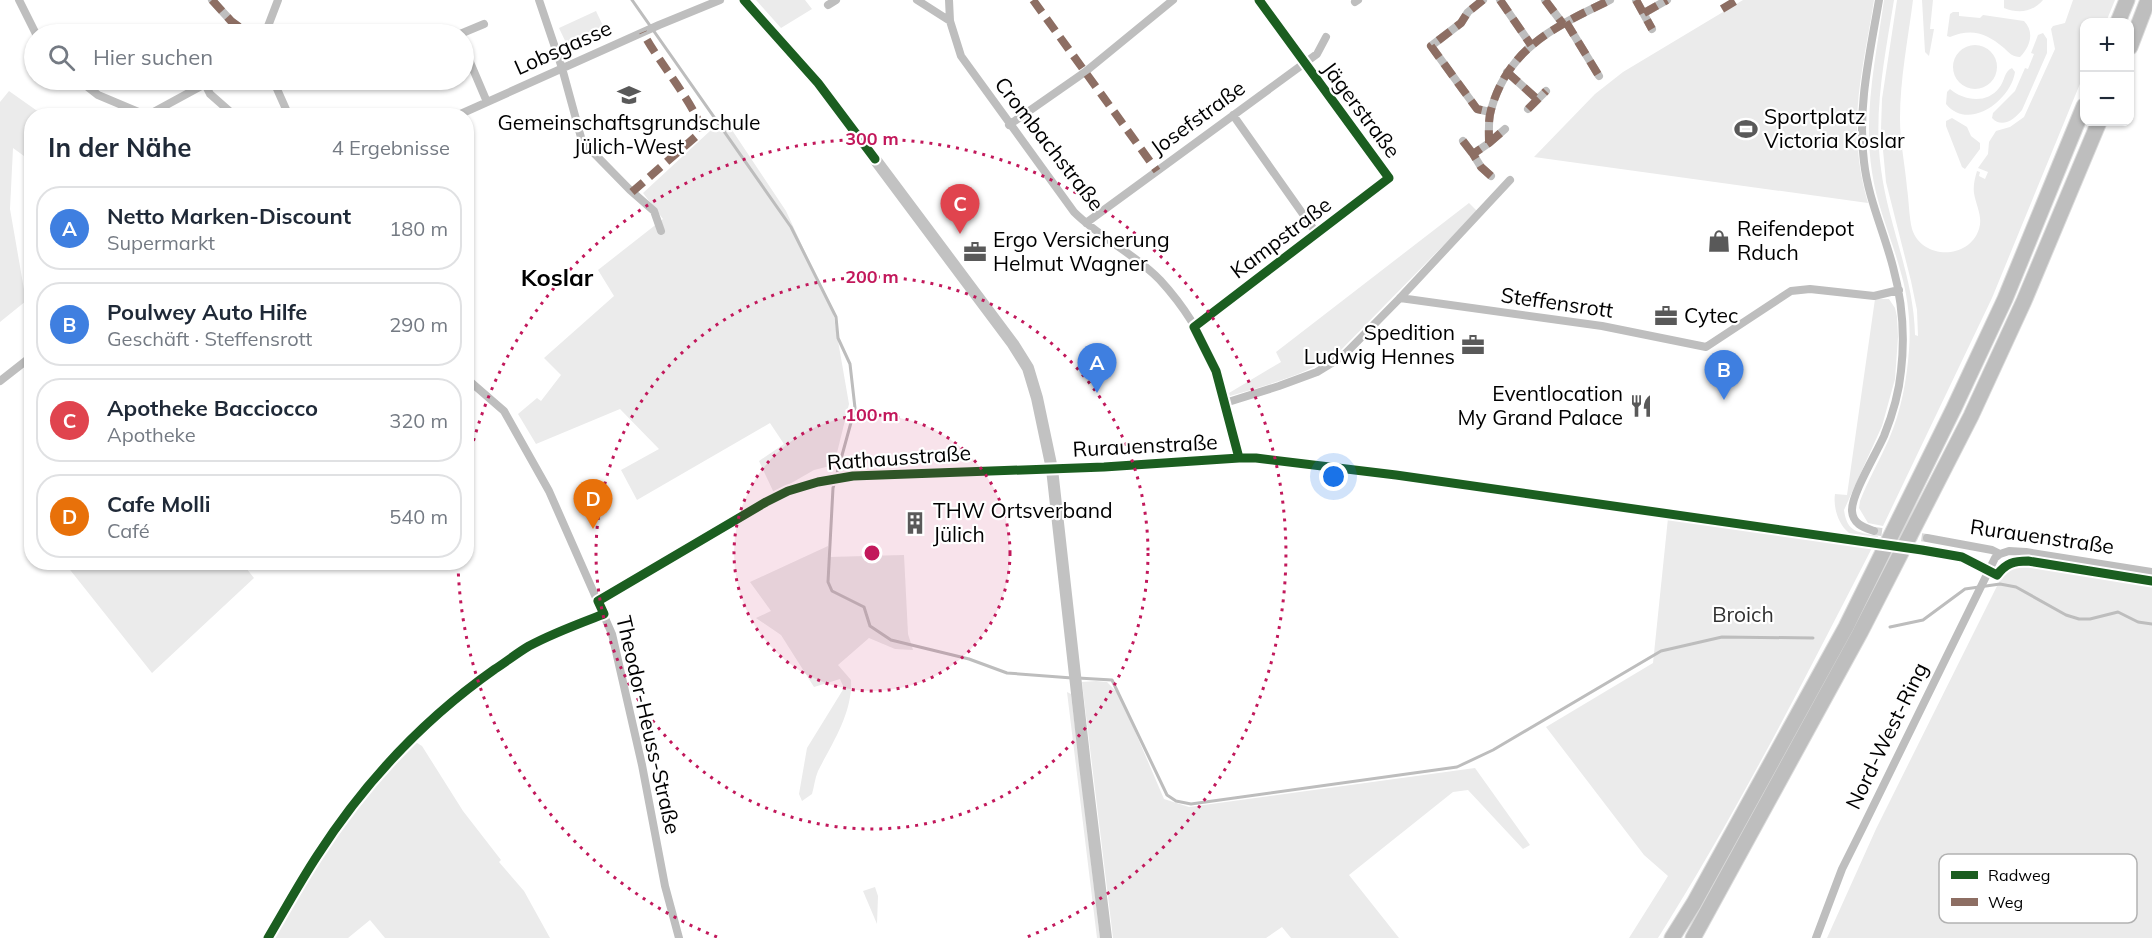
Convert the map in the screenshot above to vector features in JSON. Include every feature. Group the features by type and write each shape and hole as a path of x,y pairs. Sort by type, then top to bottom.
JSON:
{"highway":[{"path":"2120,18 2127,0"},
{"path":"2134,37 2148,0"},
{"path":"1672,938 1694,903 1846,627 2005,299 2080,118"},
{"path":"1694,938 1860,633 1971,416 2024,301 2097,126"}],"street":[{"path":"19,0 31,24"},
{"path":"212,0 235,24"},
{"path":"269,24 278,0"},
{"path":"539,0 562,68 582,141 654,211 661,231"},
{"name":"Lobsgasse","path":"474,108 720,0"},
{"path":"744,0 818,83 1013,344 1028,368 1053,469 1106,938"},
{"path":"917,0 950,21"},
{"name":"Crombachstraße","path":"949,0 950,21 961,57 1074,212 1086,224 1118,246 1160,281 1194,327 1216,371 1239,458"},
{"path":"1009,125 1085,72 1173,0"},
{"name":"Jägerstraße","path":"1259,0 1389,178"},
{"path":"1483,0 1468,12 1461,23 1431,46 1477,109 1490,112"},
{"path":"1500,0 1531,45"},
{"path":"1545,0 1564,23 1599,76"},
{"path":"1489,143 1490,112 1507,72 1531,45 1564,23 1610,0"},
{"path":"1636,0 1652,28"},
{"path":"1644,13 1667,0"},
{"path":"1874,531 1860,526 1854,519 1852,506 1884,435 1895,404 1901,372 1903,338 1899,290 1872,201 1864,164 1862,138 1863,101 1879,0"},
{"path":"474,28 484,24"},
{"name":"Josefstraße","path":"1086,224 1317,54 1326,37"},
{"path":"474,71 487,102"},
{"path":"1507,72 1537,99"},
{"path":"92,90 98,95 130,108"},
{"path":"161,108 194,90"},
{"path":"208,90 226,108"},
{"path":"277,90 285,108"},
{"path":"1528,109 1546,91"},
{"path":"1233,115 1317,234"},
{"path":"1473,154 1505,129"},
{"path":"1463,141 1481,167 1491,176"},
{"name":"Kampstraße","path":"1194,327 1389,178"},
{"path":"1225,403 1279,386 1330,365 1343,356 1510,180"},
{"name":"Steffensrott","path":"1400,298 1602,326 1706,347 1791,291 1810,289 1874,297 1899,290"},
{"path":"0,381 24,362"},
{"name":"Theodor-Heuss-Straße","path":"474,385 504,411 549,491 604,614 615,645 642,765 665,886 679,938"},
{"name":"Rurauenstraße","path":"1053,469 1239,458"},
{"name":"Rathausstraße","path":"598,601 765,502 788,491 818,482 847,477 1053,469"},
{"name":"Rurauenstraße","path":"1927,538 1992,550 2000,554 2009,551 2026,552 2152,572"},
{"name":"Nord-West-Ring","path":"1816,938 1839,877 1863,826 1995,558 2000,554"},
{"path":"417,732 470,687 526,647 554,633 604,614"}],"green space":[{"path":"756,0 805,0 812,9 781,28"},
{"path":"1743,0 1874,0 1857,111 1859,162 1868,203 1534,157 1595,94 1623,72"},
{"path":"1884,0 1894,0 1879,105 1879,148 1884,190 1906,272 1914,314 1915,335 1918,336 1917,310 1911,281 1886,182 1881,129 1882,99 1897,0 1913,0 1900,104 1911,224 1917,239 1925,246 1935,251 1946,252 1956,251 1966,246 1974,239 1979,229 1980,220 1974,182 1977,171 1980,172 1979,176 1985,179 1988,172 1978,168 1988,154 1989,142 1996,131 2010,127 2024,117 2055,49 2051,29 2053,26 2065,23 2073,0 2115,0 2108,18 2080,18 2080,84 1992,298 1883,526 1868,523 1859,508 1863,493 1897,418 1907,372 1910,331 1903,282 1877,198 1872,172 1869,129 1872,86"},
{"path":"1922,0 1933,0 1930,29 1934,29 1929,56 1925,52"},
{"path":"2004,0 2043,0 2030,9 2015,11 2004,8"},
{"path":"596,11 605,30 568,47 559,28"},
{"path":"1959,12 1959,16 1980,18 1983,15 2024,21 2029,30 2029,44 2018,57 1985,36 1965,33 1947,36 1950,14"},
{"path":"2043,33 2047,39 2047,53 2022,110 2016,117 2004,123 1996,121 1992,118 1993,113 2015,91 2025,68 2028,69 2038,35"},
{"path":"1975,45 1990,52 1997,67 1990,82 1975,89 1960,82 1953,67 1960,52"},
{"path":"2012,68 2015,72 2012,83 2006,93 1988,109 1977,114 1966,115 1955,112 1946,104 1947,92 1950,89 1968,98 1988,97 1999,88 2007,71"},
{"path":"9,91 33,108 24,108 24,156 13,148 10,209 24,290 24,303 0,322 0,102"},
{"path":"724,118 786,211 833,312 849,404 834,465 814,470 774,493 759,461 784,444 770,423 637,500 621,470 659,449 620,409 536,444 518,414 537,398 541,401 561,375 544,358 614,296 598,270 663,219 643,193"},
{"path":"1952,118 1967,127 1971,136 1980,143 1980,149 1965,169 1962,167 1946,126 1946,121"},
{"path":"1469,203 1477,211 1339,352 1300,373 1230,396 1229,393 1281,362 1276,352"},
{"path":"1875,299 1889,299 1895,308 1898,337 1895,379 1882,426 1844,510 1851,527 1859,532 1878,536 1877,540 1849,533 1839,520 1835,499 1835,494 1847,495"},
{"name":"Broich","path":"1668,518 1874,544 1743,793 1658,938 1629,938 1668,876 1644,855 1546,727 1653,663"},
{"path":"828,546 829,557 904,555 908,634 913,650 895,649 869,638 838,665 851,680 849,704 818,771 812,794 802,801 799,794 807,748 844,688 840,679 814,687 781,635 756,618 771,611 750,582"},
{"path":"2023,564 2152,585 2152,938 1827,938 1876,829 2003,574 2010,566"},
{"path":"70,570 248,570 254,578 152,673"},
{"path":"1082,682 1107,682 1119,694 1164,799 1189,807 1475,768 1530,845 1523,849 1468,790 1453,792 1349,875 1399,938 1291,938 1282,927 1266,938 1113,938"},
{"path":"1067,692 1071,694 1100,938 1097,938"},
{"path":"414,741 422,746 463,811 501,860 499,862 524,891 550,938 385,938 370,920 348,938 271,938 334,836 399,754"},
{"path":"875,887 878,896 877,924 863,891"}],"waterway":[{"path":"632,0 791,227 836,317 838,338 850,364 855,408 833,488 828,582 832,591 864,607 870,626 891,640 969,659 1007,673 1072,678"},
{"path":"1890,627 1923,620 1965,589 2000,584 2016,587 2066,615 2079,619 2090,619 2118,612 2138,622 2152,624"},
{"path":"1078,678 1112,680 1167,795 1176,801 1191,804 1457,767 1493,750 1661,651 1722,637 1813,638"}],"tunnel":[{"path":"1874,531 1927,538"}],"marked path":[{"path":"212,0 235,24"},
{"path":"1033,0 1157,171"},
{"path":"1483,0 1468,12 1461,23 1431,46 1477,109 1490,112"},
{"path":"1500,0 1531,45"},
{"path":"1545,0 1563,24"},
{"path":"1491,176 1481,167 1473,154 1489,143 1491,110 1509,70 1537,41 1571,19 1610,0"},
{"path":"1636,0 1652,29"},
{"path":"1644,13 1667,0"},
{"path":"1722,9 1737,0"},
{"path":"1566,22 1599,76"},
{"path":"632,192 701,132 699,123 686,98 643,32"},
{"path":"1507,72 1537,99"},
{"path":"1528,109 1546,91"},
{"path":"1489,143 1505,129"},
{"path":"1463,141 1473,154"}],"cycle path":[{"path":"744,0 818,83 875,159"},
{"path":"1239,458 1216,371 1194,327 1389,178 1259,0"},
{"path":"268,938 335,829 375,778 420,731 469,688 529,646 604,614 598,601 766,502 788,491 818,482 853,476 1104,467 1256,458 1396,475 1922,550 1962,557 1997,575 2011,564 2028,561 2152,581"}],"place":[{"name":"Gemeinschaftsgrundschule Jülich-West","path":"629,95"},
{"name":"Sportplatz Victoria Koslar","path":"1746,129"},
{"name":"Apotheke Bacciocco","path":"960,234"},
{"name":"Reifendepot Rduch","path":"1719,241"},
{"name":"Ergo Versicherung Helmut Wagner","path":"975,252"},
{"name":"Cytec","path":"1666,316"},
{"name":"Spedition Ludwig Hennes","path":"1473,345"},
{"name":"Netto Marken-Discount","path":"1097,393"},
{"name":"Poulwey Auto Hilfe","path":"1724,400"},
{"name":"Eventlocation My Grand Palace","path":"1641,406"},
{"name":"THW Ortsverband Jülich","path":"915,523"},
{"name":"Cafe Molli","path":"593,529"}],"district":[{"name":"Koslar","path":"557,278"}]}
